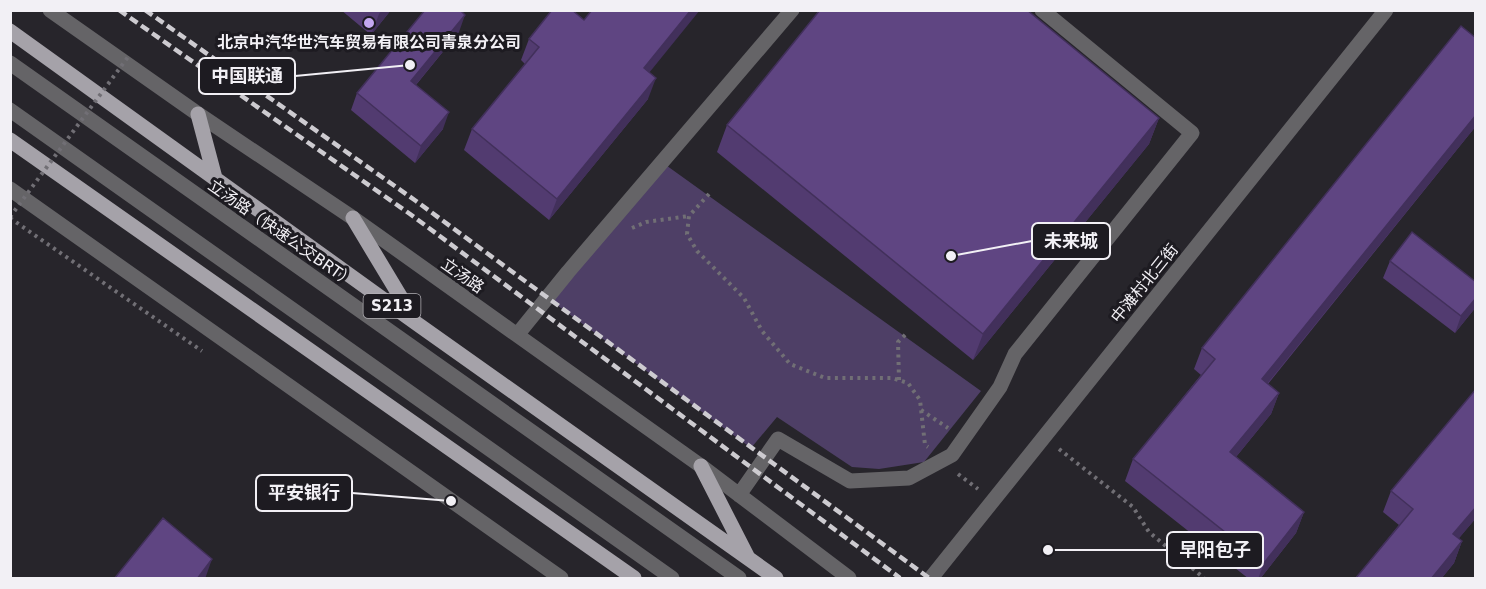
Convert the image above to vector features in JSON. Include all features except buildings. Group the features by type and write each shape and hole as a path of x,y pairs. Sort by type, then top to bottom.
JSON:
{"main road":[{"name":"S213","path":"10,31 776,579"},
{"path":"198,114 215,177"},
{"path":"10,140 634,579"},
{"path":"352,218 416,323"},
{"path":"701,466 749,559"}],"street":[{"name":"立汤路","path":"50,10 352,218 701,466 849,579"},
{"path":"517,335 792,10"},
{"path":"739,495 778,439 850,481 909,478 952,455 1000,387 1015,354 1192,134 1042,10"},
{"name":"中滩村北三街","path":"931,579 1386,10"},
{"name":"立汤路（快速公交BRT）","path":"10,63 739,579"},
{"path":"10,110 672,579"},
{"path":"10,189 561,579"}],"path":[{"path":"128,57 10,217 210,357"},
{"path":"709,194 689,216 687,234 697,251 744,298 762,331 790,364 825,378 892,378 908,383 920,400 925,445 940,461 993,500"},
{"path":"899,380 898,342 907,333"},
{"path":"921,410 964,438"},
{"path":"1044,437 1133,507 1149,532 1204,579"}],"shaded area":[{"path":"663,163 981,391 924,462 879,469 852,467 777,417 751,448 546,297"}],"railway":[{"path":"119,10 410,214 900,578"},
{"path":"145,10 416,201 929,578"}],"place":[{"name":"北京中汽华世汽车贸易有限公司青泉分公司","path":"369,23"},
{"name":"中国联通","path":"410,65"},
{"name":"未来城","path":"951,256"},
{"name":"平安银行","path":"451,501"},
{"name":"早阳包子","path":"1048,550"}]}
